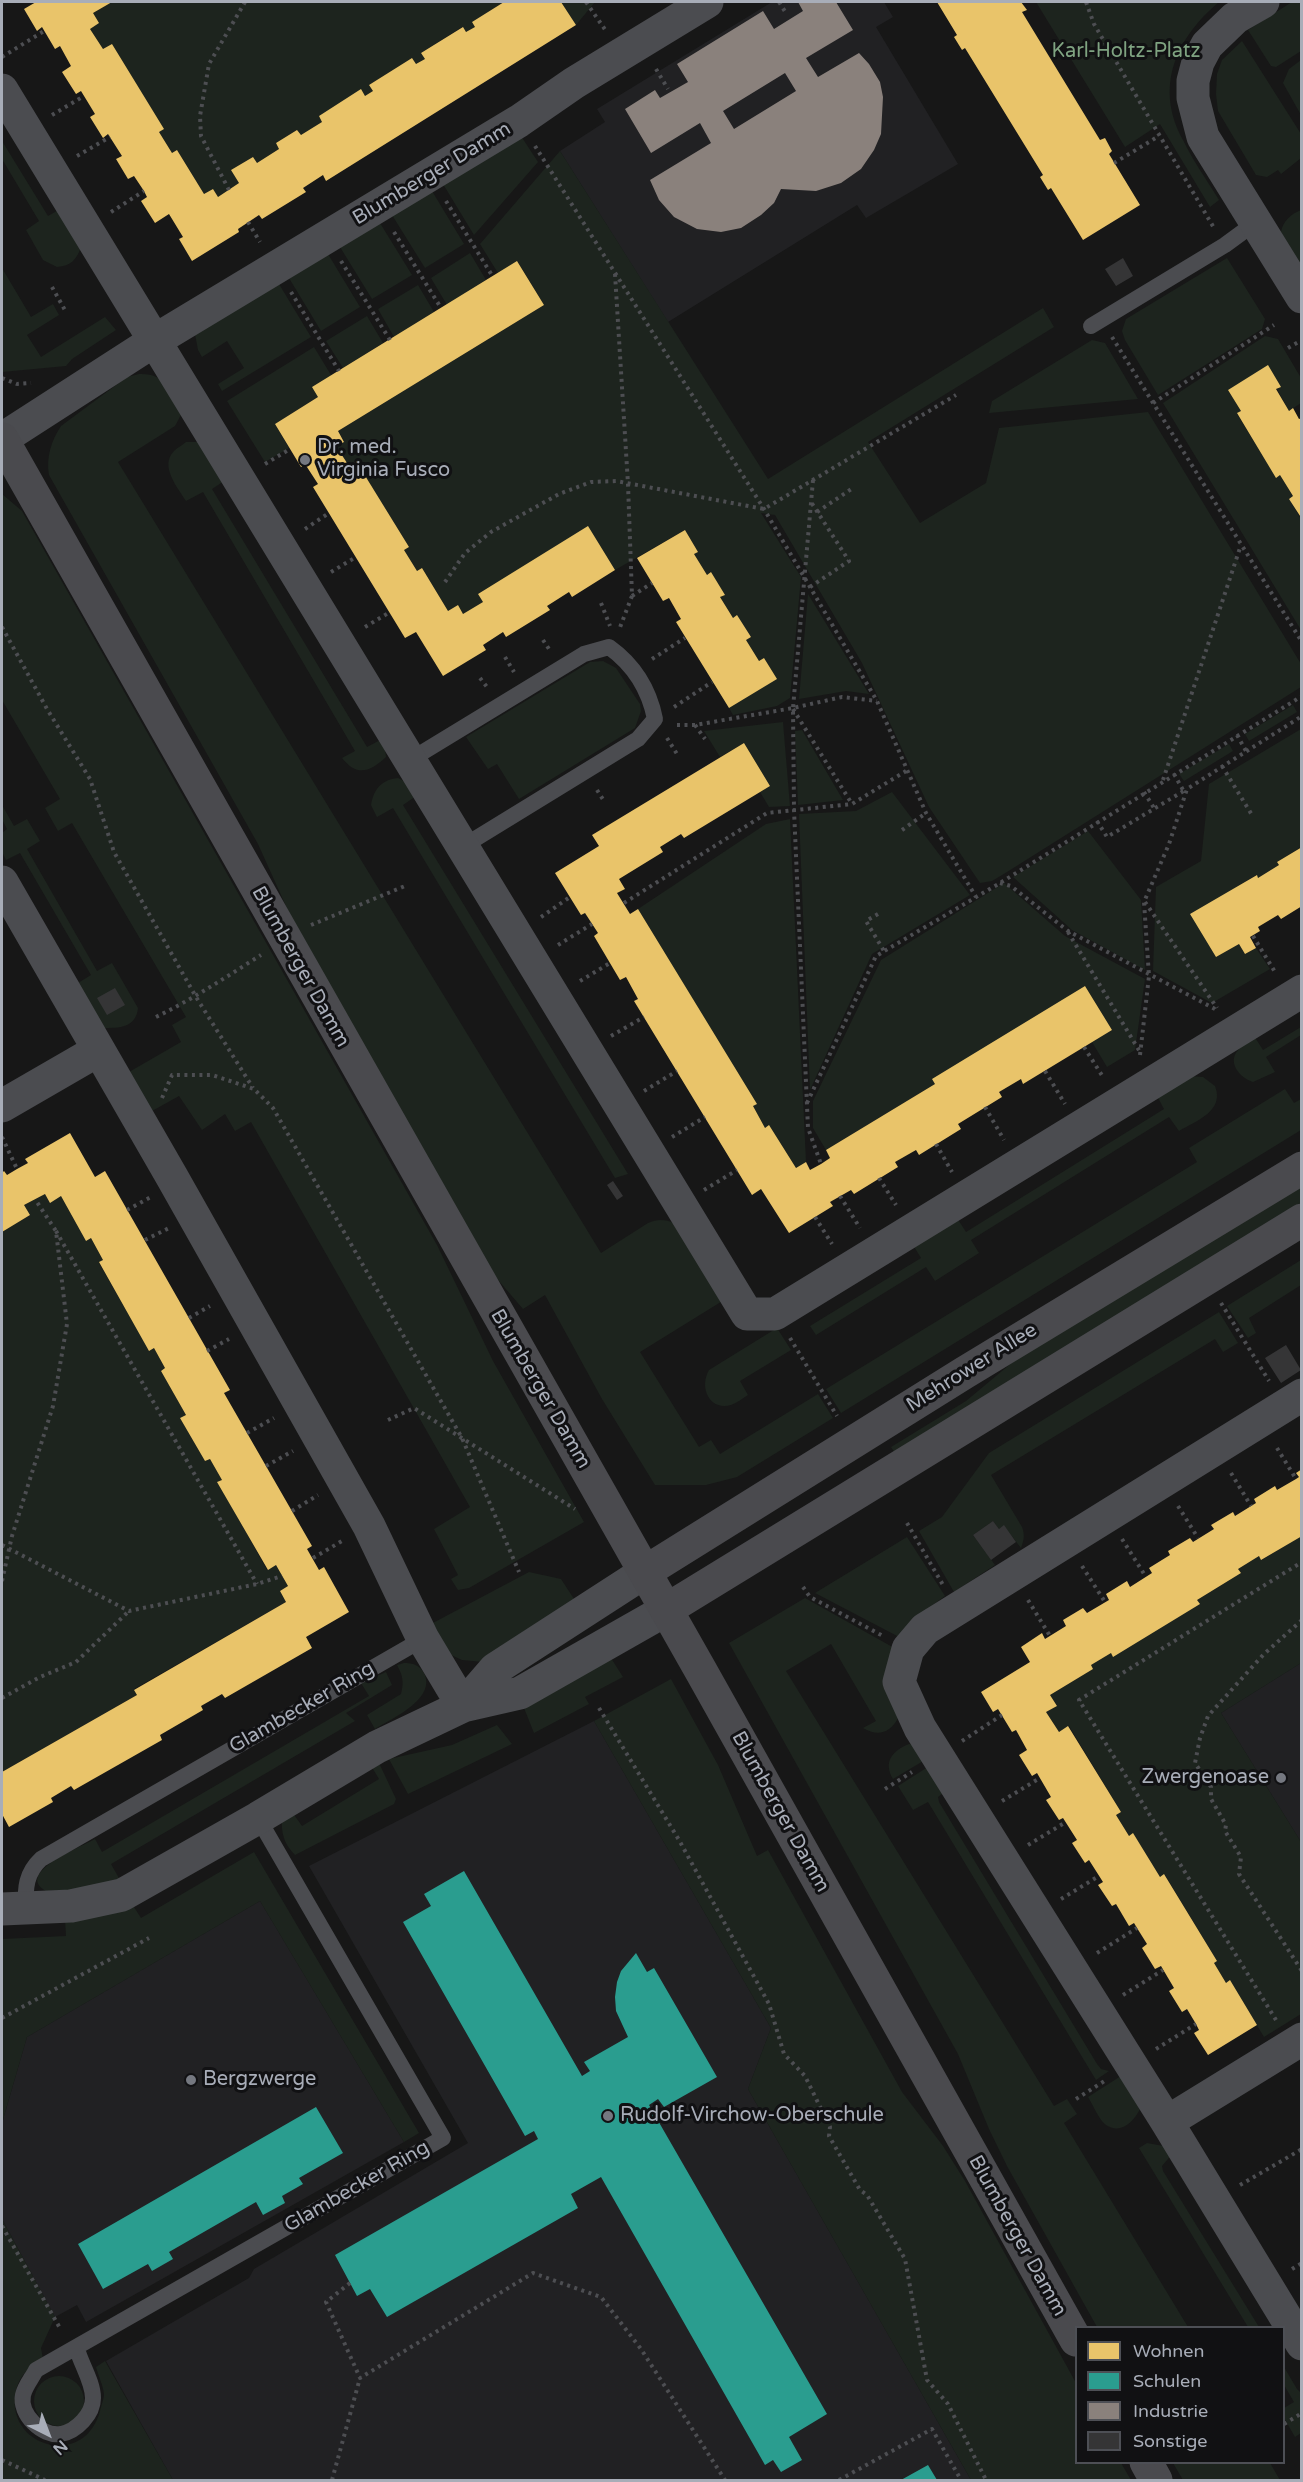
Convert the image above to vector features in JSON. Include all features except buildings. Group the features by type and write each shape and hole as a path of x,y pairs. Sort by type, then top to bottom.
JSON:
{"main road":[{"name":"Blumberger Damm","path":"2,439 614,1517 1075,2336"},
{"name":"Mehrower Allee","path":"645,1572 974,1367 1302,1168"},
{"path":"666,1610 1302,1220"},
{"path":"1147,2464 1156,2481"}],"street":[{"name":"Blumberger Damm","path":"2,439 154,341 519,121 574,83 707,2"},
{"path":"1263,2 1235,18 1207,45 1198,62 1193,90 1195,112 1203,137 1302,297"},
{"path":"2,90 648,1151 761,1314 1296,995"},
{"path":"2,882 369,1526 423,1639 463,1706"},
{"path":"2,1106 97,1051"},
{"path":"1293,1401 1011,1574 926,1629 898,1644 898,1682 920,1728 937,1756 1167,2122 1302,2344"},
{"name":"Glambecker Ring","path":"463,1706 495,1669 645,1572"},
{"name":"Glambecker Ring","path":"14,1908 71,1906 122,1895 377,1747 463,1706 520,1693 666,1610"},
{"path":"1167,2122 1289,2030"}],"lane":[{"path":"1096,323 1225,245 1255,224"},
{"path":"410,760 584,654 609,648 627,660 651,699 655,719 638,739 462,847"},
{"name":"Glambecker Ring","path":"14,1908 33,1866 41,1858 423,1639"},
{"name":"Glambecker Ring","path":"75,2350 443,2138 258,1818"},
{"path":"75,2350 92,2392 93,2399 89,2414 79,2426 61,2434 46,2432 34,2423 25,2411 22,2397 36,2370 75,2350"}],"path":[{"path":"229,190 201,136 200,116 209,64 245,2"},
{"path":"586,2 610,38"},
{"path":"779,2 786,13"},
{"path":"1086,2 1094,24 1225,245"},
{"path":"2,57 44,31"},
{"path":"46,118 84,96"},
{"path":"519,121 764,509 810,587 877,701 926,813 976,897"},
{"path":"1114,163 1159,136"},
{"path":"52,172 110,137"},
{"path":"430,175 493,277"},
{"path":"85,228 144,191"},
{"path":"379,206 441,308"},
{"path":"327,237 390,340"},
{"path":"277,268 339,371"},
{"path":"615,273 628,484 632,596 619,630"},
{"path":"52,287 66,312"},
{"path":"1096,323 1153,403 1302,642"},
{"path":"1153,403 1274,325"},
{"path":"1288,348 1302,340"},
{"path":"445,582 465,553 491,532 560,494 591,482 616,481 764,509 956,395"},
{"path":"282,454 290,449"},
{"path":"813,480 793,708 794,810 808,1128 820,1164"},
{"path":"817,512 853,488"},
{"path":"810,501 849,561 810,587"},
{"path":"319,520 329,513"},
{"path":"1163,781 1241,544"},
{"path":"346,564 356,557"},
{"path":"632,596 652,583"},
{"path":"2,627 90,779 114,852 196,997 254,1089 273,1108 462,1438 519,1572"},
{"path":"634,671 685,638"},
{"path":"505,657 518,678"},
{"path":"654,716 670,709 712,682"},
{"path":"807,1103 876,956 1000,883 1302,696"},
{"path":"677,725 793,708 842,697 877,701"},
{"path":"793,708 852,804"},
{"path":"1097,821 1107,837 1302,716"},
{"path":"696,724 705,739"},
{"path":"1237,735 1246,751"},
{"path":"1222,766 1252,815"},
{"path":"624,903 767,813 852,804 906,771"},
{"path":"1174,774 1185,790"},
{"path":"1068,931 1140,1055 1149,976 1144,902 1169,844 1185,790"},
{"path":"1144,792 1154,808"},
{"path":"902,830 926,813"},
{"path":"1000,883 1011,886 1068,931 1149,976 1219,1011 1144,902"},
{"path":"878,914 866,921 884,951"},
{"path":"558,945 592,924"},
{"path":"1252,936 1296,995"},
{"path":"587,1051 644,1017"},
{"path":"162,1097 172,1075 213,1075 254,1089"},
{"path":"648,1151 705,1117"},
{"path":"2,1137 17,1169"},
{"path":"127,1210 154,1195"},
{"path":"840,1196 860,1228"},
{"path":"35,1199 56,1231 257,1584"},
{"path":"145,1240 172,1226"},
{"path":"2,1581 9,1549 53,1406 67,1324 56,1231"},
{"path":"1220,1302 1293,1401"},
{"path":"189,1318 216,1303"},
{"path":"761,1314 839,1420"},
{"path":"207,1351 235,1336"},
{"path":"388,1420 414,1408 570,1508 614,1517"},
{"path":"248,1434 280,1415"},
{"path":"266,1466 299,1448"},
{"path":"1216,1448 1251,1506"},
{"path":"1277,1448 1296,1479"},
{"path":"291,1511 324,1491"},
{"path":"1108,1515 1146,1577"},
{"path":"907,1523 949,1595"},
{"path":"1066,1540 1104,1602"},
{"path":"2,1545 129,1611"},
{"path":"1289,2030 1079,1700 1302,1562"},
{"path":"1011,1574 1050,1636"},
{"path":"2,1698 40,1677 76,1662 129,1611 257,1584 282,1576"},
{"path":"803,1587 810,1597 898,1644"},
{"path":"1302,1620 1263,1655 1208,1716 1195,1763 1211,1787 1211,1799 1226,1825 1225,1831 1241,1857 1239,1874 1302,1971"},
{"path":"599,1708 679,1840 769,2004 784,2054 805,2076 830,2127 829,2136 860,2190 867,2195 905,2259 927,2380 948,2404 986,2481"},
{"path":"937,1756 1002,1715"},
{"path":"976,1818 1040,1778"},
{"path":"1003,1861 1066,1822"},
{"path":"1036,1914 1099,1876"},
{"path":"1071,1969 1137,1928"},
{"path":"2,2018 149,1938"},
{"path":"1097,2011 1163,1970"},
{"path":"1131,2065 1196,2024"},
{"path":"1214,2200 1302,2149"},
{"path":"2,2226 75,2350"},
{"path":"360,2378 533,2273 601,2297 641,2349 725,2481"},
{"path":"332,2481 360,2378 326,2302 350,2283"},
{"path":"1285,2423 1302,2413"},
{"path":"839,2481 932,2428 962,2481"},
{"path":"2,2460 45,2481"}],"shaded area":[{"path":"772,2 884,2 893,17 876,27 958,164 866,218 857,205 668,322 560,151 605,122 597,109"},
{"name":"Zwergenoase","path":"1301,1663 1301,1842 1221,1713"},
{"name":"Rudolf-Virchow-Oberschule","path":"594,1721 771,2028 748,2089 971,2480 173,2480 106,2361 249,2278 254,2269 468,2143 309,1866"},
{"name":"Bergzwerge","path":"260,1901 404,2142 86,2322 77,2305 55,2317 2,2219 2,2123 27,2037"}],"green space":[{"path":"112,2 504,2 472,22 475,27 466,32 462,27 421,53 425,59 416,64 412,58 369,85 373,91 365,96 361,90 319,116 322,122 301,135 297,130 276,143 279,149 257,163 253,157 232,170 239,183 218,197 213,189 204,194 177,150 172,153 159,132 163,129 112,44 103,49 90,29 93,13"},
{"path":"561,2 595,2 576,25"},
{"name":"Karl-Holtz-Platz","path":"1036,2 1219,2 1191,31 1181,48 1170,83 1170,101 1174,120 1183,140 1219,200 1210,207 1160,124 1125,147"},
{"path":"1292,2 1301,2 1301,51 1276,67 1271,66 1248,30"},
{"path":"1242,41 1301,134 1301,158 1281,174 1278,170 1267,177 1256,175 1218,111 1217,74 1222,60"},
{"path":"1301,60 1301,115 1283,83 1289,69"},
{"path":"521,136 538,162 474,235 443,184"},
{"path":"2,141 48,216 62,208 81,247 78,255 70,263 57,267 43,260 26,230 39,221 2,159"},
{"path":"560,151 768,479 1043,308 1054,327 868,442 920,523 986,483 999,428 1148,412 1301,664 1301,687 1007,872 992,881 980,883 929,807 862,663 775,515 761,513 801,577 790,698 777,706 733,715 729,708 776,679 764,658 759,661 746,640 751,637 737,616 733,618 720,597 724,595 711,572 707,575 694,554 698,552 685,530 615,570 588,527 478,594 483,602 463,614 458,605 448,611 422,568 417,571 404,550 409,547 356,462 349,466 336,446 344,441 338,431 544,305 518,262 498,273 480,244"},
{"path":"432,191 464,244 425,268 392,215"},
{"path":"1301,210 1301,273 1281,232 1288,218"},
{"path":"380,223 412,275 372,299 340,247"},
{"path":"470,253 486,280 447,305 431,278"},
{"path":"328,254 360,307 321,331 289,278"},
{"path":"1227,258 1265,319 1262,329 1158,395 1125,340 1122,331 1126,319"},
{"path":"2,268 31,317 53,304 59,315 27,335 41,357 105,317 116,330 72,359 66,366 2,372"},
{"path":"279,284 311,337 222,391 218,384 244,368 227,341 202,357 195,334"},
{"path":"418,285 434,312 394,337 378,309"},
{"path":"367,316 383,343 343,368 326,341"},
{"path":"1265,336 1278,339 1301,378 1301,403 1289,411 1277,389 1280,387 1268,366 1228,390 1241,411 1237,414 1276,477 1280,475 1293,496 1289,499 1301,519 1301,630 1163,403"},
{"path":"1092,340 1105,343 1138,399 989,413 992,401"},
{"path":"314,347 331,375 318,397 275,424 289,448 265,462 227,401"},
{"path":"139,374 161,380 182,413 175,426 118,462 601,1253 648,1223 661,1220 674,1223 724,1300 640,1352 699,1447 711,1440 720,1454 818,1394 833,1418 737,1477 706,1485 655,1485 602,1399 545,1295 523,1309 493,1274 309,957 258,844 49,475 50,450 61,426 127,377"},
{"path":"186,442 200,442 227,479 212,489 367,747 384,738 386,757 369,769 353,768 342,758 355,751 203,492 186,501 171,477 168,463 170,457"},
{"path":"2,494 22,511 437,1245 493,1361 584,1522 469,1588 458,1590 451,1579 458,1575 434,1529 470,1507 251,1122 235,1131 225,1114 202,1130 179,1096 152,1111 129,1072 181,1042 172,1025 186,1017 72,823 58,831 45,808 60,799 2,700"},
{"path":"808,594 869,694 846,691 799,699"},
{"path":"603,661 616,668 640,704 641,711 635,728 519,799 497,764 488,769 466,737 590,662"},
{"path":"1293,705 1297,712 1249,741 1245,734"},
{"path":"783,722 790,806 769,807 760,792 770,786 744,743 720,757 704,731"},
{"path":"1301,729 1301,847 1277,862 1279,865 1258,878 1256,875 1191,915 1216,957 1239,944 1245,954 1256,948 1270,969 1212,1003 1153,971 1156,887 1201,861 1209,784"},
{"path":"802,730 843,800 798,805 795,731"},
{"path":"1229,744 1233,751 1184,781 1179,774"},
{"path":"398,778 409,784 419,794 403,805 628,1174 615,1178 393,808 377,817 371,805 376,790 383,783"},
{"path":"892,792 970,895 872,954 810,1090 799,814 856,811"},
{"path":"2,805 14,826 27,819 40,841 27,849 97,971 112,963 138,1008 134,1020 126,1026 103,1028 78,983 91,975 20,853 6,860 2,852 2,833 7,829 2,819"},
{"path":"790,819 806,1162 796,1168 769,1126 765,1128 753,1106 756,1104 638,909 766,824"},
{"path":"1088,831 1141,900 1145,970 1072,930 1013,877"},
{"path":"1004,883 1065,936 1145,979 1135,1050 1107,1067 1092,1042 1112,1030 1085,986 935,1084 826,1150 813,1128 813,1101 881,960"},
{"path":"1301,1027 1301,1035 1266,1057 1275,1072 1253,1082 1236,1069 1235,1054 1254,1036 1263,1050"},
{"path":"1189,1076 1203,1077 1215,1086 1216,1102 1212,1109 1200,1119 1179,1131 1169,1117 971,1240 979,1253 935,1281 926,1267 816,1335 810,1326 921,1258 913,1245 957,1218 966,1232 1164,1109 1157,1096"},
{"path":"1285,1089 1294,1103 1301,1099 1301,1130 841,1413 826,1389 1197,1162 1189,1148"},
{"path":"1301,1181 1301,1202 1279,1220 896,1455 891,1447 966,1401 1020,1356"},
{"path":"45,1194 50,1202 61,1196 86,1241 91,1238 103,1260 99,1263 149,1350 154,1348 165,1368 161,1371 186,1415 180,1418 205,1461 210,1459 222,1480 218,1482 267,1570 276,1565 288,1586 280,1591 286,1602 134,1689 137,1695 2,1772 2,1232 30,1215 24,1205"},
{"path":"1301,1260 1301,1285 1249,1318 1256,1333 1248,1338 1227,1306"},
{"path":"1219,1312 1238,1343 1223,1352 1215,1339 991,1475 1022,1527 1024,1535 1022,1545 1021,1548 1004,1526 999,1529 993,1521 973,1535 995,1565 954,1592 919,1531 942,1517 989,1453"},
{"path":"777,1328 791,1350 740,1381 748,1395 731,1405 723,1406 712,1401 708,1396 705,1383 709,1370"},
{"path":"1301,1536 1301,1663 1221,1713 1301,1842 1301,2014 1264,2037 1230,1981 1226,1983 1214,1963 1217,1961 1165,1875 1160,1877 1133,1834 1129,1836 1116,1815 1121,1812 1069,1726 1059,1732 1046,1712 1057,1706 1050,1695 1093,1669 1091,1665 1111,1653 1113,1656 1199,1604 1197,1600 1241,1573 1238,1569 1259,1556 1262,1560"},
{"path":"907,1537 945,1596 915,1618 901,1638 815,1593"},
{"path":"529,1572 561,1579 576,1602 483,1662 462,1660 449,1654 431,1624"},
{"path":"805,1598 896,1649 898,1718 891,1727 879,1733 863,1728 876,1721 831,1644 786,1671 1054,2106 1067,2099 1077,2114 1064,2123 1187,2326 1096,2326 1007,2166 958,2054 729,1643"},
{"path":"609,1655 623,1677 585,1697 589,1704 534,1733 524,1708"},
{"path":"404,1663 416,1665 422,1670 426,1682 424,1691 418,1700 401,1714 375,1729 367,1715 401,1694 402,1679 397,1665"},
{"path":"386,1672 392,1685 346,1713 355,1721 111,1864 120,1880 99,1889 46,1891 38,1884 38,1876 53,1861 95,1839 102,1852 369,1696 361,1683"},
{"path":"671,1679 718,1765 757,1856 768,1850 902,2092 943,2146 965,2181 1075,2381 1075,2464 1122,2464 1131,2480 971,2480 748,2089 771,2028 594,1721"},
{"path":"497,1725 512,1744 408,1794 389,1759 452,1745"},
{"path":"909,1744 918,1745 930,1757 893,1779 889,1762 898,1750"},
{"path":"379,1763 396,1799 394,1804 295,1855 284,1838 282,1818 292,1812 302,1826 379,1779 370,1764"},
{"path":"934,1763 950,1788 938,1797 939,1802 1097,2064 1101,2069 1109,2071 1096,2080 928,1802 913,1810 898,1786"},
{"path":"254,1852 419,2133 404,2142 260,1901 27,2037 2,2123 2,1939 66,1936 65,1919 132,1904 141,1918"},
{"path":"1124,2074 1140,2109 1126,2125 1112,2128 1101,2120 1088,2097"},
{"path":"1147,2143 1169,2147 1173,2153 1162,2166 1163,2171 1258,2326 1247,2326 1139,2148"},
{"path":"2,2219 55,2317 41,2348 43,2359 24,2374 16,2390 16,2414 24,2428 35,2439 49,2444 64,2445 79,2440 92,2429 100,2411 104,2394 96,2367 105,2361 173,2480 2,2480"},
{"path":"1285,2369 1301,2393 1301,2433 1295,2437 1285,2420 1285,2407 1294,2402 1285,2387"},
{"path":"59,2376 73,2380 80,2387 84,2401 80,2415 73,2422 59,2426 45,2422 38,2415 34,2401 38,2387 45,2380"},
{"path":"1174,2464 1271,2464 1280,2480 1183,2480"}],"place":[{"name":"Dr. med. Virginia Fusco","path":"305,460"},
{"name":"Zwergenoase","path":"1281,1778"},
{"name":"Bergzwerge","path":"191,2080"},
{"name":"Rudolf-Virchow-Oberschule","path":"608,2116"}]}
